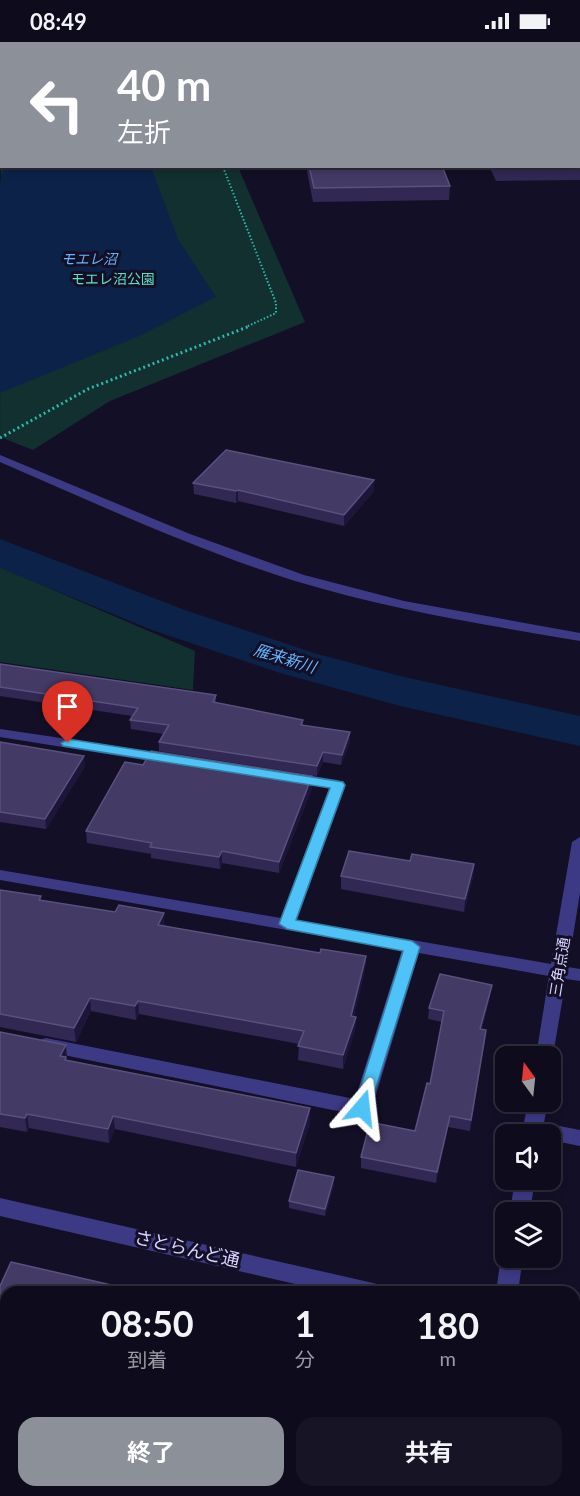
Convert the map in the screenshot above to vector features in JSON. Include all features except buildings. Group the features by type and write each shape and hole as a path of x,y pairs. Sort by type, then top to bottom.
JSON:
{"street":[{"path":"0,458 204,545 299,578 363,596 580,637"},
{"path":"0,732 186,762"},
{"path":"279,776 338,785 287,924"},
{"name":"三角点通","path":"547,1046 580,842"},
{"path":"0,875 580,975"},
{"path":"23,1041 362,1108 412,947"},
{"path":"561,1135 580,1138"},
{"name":"さとらんど通","path":"0,1208 346,1286"},
{"path":"508,1286 510,1268"}],"path":[{"path":"0,438 88,389 139,367 257,323 276,313 276,303 224,168"}],"green space":[{"name":"モエレ沼公園","path":"1,168 238,168 305,322 110,401 33,450 0,437"},
{"path":"0,567 195,651 193,690 0,662"}],"water":[{"name":"モエレ沼","path":"4,168 151,168 178,239 216,297 137,337 0,393 0,183"}],"waterway":[{"name":"雁来新川","path":"0,552 168,620 254,650 400,691 580,731"}],"route":[{"path":"68,743 338,785 287,924 412,947 362,1108"}]}
